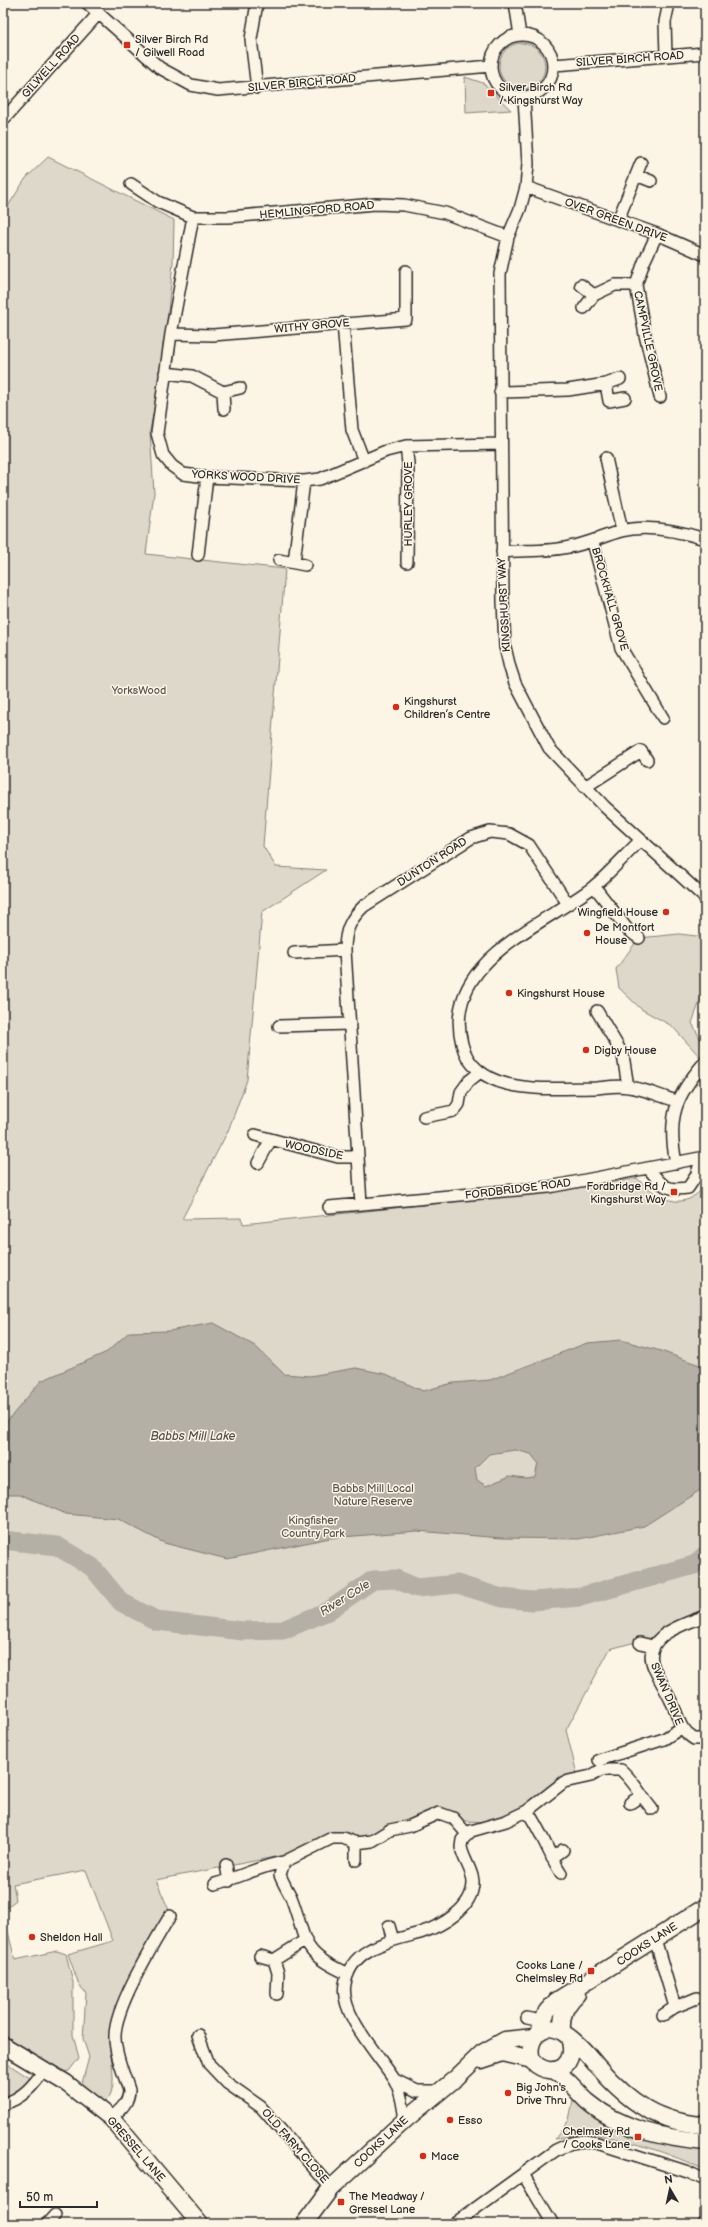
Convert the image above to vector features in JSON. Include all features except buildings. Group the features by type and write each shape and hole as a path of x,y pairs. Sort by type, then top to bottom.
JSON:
{"street":[{"name":"SILVER BIRCH ROAD","path":"87,3 160,68 191,85 218,90 257,88 491,66"},
{"path":"257,3 251,39 257,88"},
{"path":"515,3 520,35"},
{"path":"666,56 665,22 669,3"},
{"name":"GILWELL ROAD","path":"3,120 99,13"},
{"path":"520,35 536,38 549,49 554,65 551,80 540,93 524,98 508,94 495,83 491,66 493,55 499,45 508,38 520,35"},
{"name":"SILVER BIRCH ROAD","path":"554,65 705,53"},
{"name":"KINGSHURST WAY","path":"524,98 528,164 526,187 520,209 508,237 500,274 500,444 505,647 515,683 549,748 585,787 705,898"},
{"path":"618,220 641,163"},
{"path":"636,175 651,181"},
{"name":"HEMLINGFORD ROAD","path":"131,184 158,202 193,217 229,217 375,204 404,205 445,213 508,237"},
{"name":"OVER GREEN DRIVE","path":"526,187 657,234 705,255"},
{"name":"YORKS WOOD DRIVE","path":"193,217 171,334 157,433 163,455 172,466 183,474 207,477 304,481 320,479 364,461 386,450 406,446 500,444"},
{"name":"CAMPVILLE GROVE","path":"657,234 644,262 636,285 660,397"},
{"name":"WITHY GROVE","path":"171,334 213,335 343,323 406,319 406,271"},
{"path":"581,285 594,295"},
{"name":"CAMPVILLE GROVE","path":"584,308 594,295 615,285 636,285"},
{"path":"343,323 352,430 364,461"},
{"path":"165,373 192,376 223,392 240,388"},
{"path":"500,392 568,390 606,384 620,379"},
{"path":"606,384 609,401 625,398"},
{"path":"223,392 224,409"},
{"name":"HURLEY GROVE","path":"406,446 408,463 407,562"},
{"path":"606,458 622,531"},
{"path":"198,555 207,477"},
{"path":"294,562 304,481"},
{"path":"502,552 566,548 593,542 622,531 662,529 705,539"},
{"name":"BROCKHALL GROVE","path":"593,542 621,648 663,718"},
{"path":"279,560 305,565"},
{"path":"585,787 641,751 647,760"},
{"name":"DUNTON ROAD","path":"361,1204 345,950 345,933 353,916 364,906 471,838 490,832 509,834 528,845 568,904"},
{"path":"641,840 594,886 503,947 479,969 464,992 460,1013 459,1032 464,1051 479,1073 506,1084 530,1088 628,1086 677,1102"},
{"path":"594,886 628,930 639,938"},
{"path":"294,953 345,950"},
{"path":"598,1011 623,1055 628,1086"},
{"path":"279,1026 350,1024"},
{"path":"676,1163 671,1131 677,1102 684,1086 705,1062"},
{"path":"424,1117 454,1111 459,1104 462,1092 479,1073"},
{"name":"WOODSIDE","path":"255,1135 270,1141 338,1157 358,1158"},
{"name":"WOODSIDE","path":"258,1163 270,1141"},
{"path":"649,1169 661,1184 673,1190 688,1188 696,1176 704,1158"},
{"name":"FORDBRIDGE ROAD","path":"329,1207 549,1187 704,1158"},
{"name":"SWAN DRIVE","path":"705,1616 667,1633 653,1646 653,1667 673,1705 680,1728 694,1739 705,1739"},
{"path":"640,1643 653,1646"},
{"path":"599,1760 664,1739 680,1728"},
{"path":"405,2120 402,2103 395,2080 362,2032 350,2010 345,1994 348,1974 360,1956 367,1951 393,1940 422,1932 461,1910 468,1902 473,1882 461,1847 467,1834 471,1831 506,1821 527,1811 564,1782 591,1776 601,1770 621,1770 630,1778 641,1796 652,1809"},
{"path":"630,1803 641,1796"},
{"path":"527,1811 536,1823 552,1858 561,1873"},
{"path":"215,1884 242,1877 257,1868 284,1862 332,1838 343,1838 356,1843 372,1841 390,1830 410,1826 439,1813 453,1818 467,1834"},
{"path":"356,1843 356,1860"},
{"path":"552,1858 563,1850"},
{"path":"284,1862 280,1875 290,1897 304,1941 316,1957 328,1965 348,1974"},
{"path":"226,1865 229,1880"},
{"name":"COOKS LANE","path":"532,2060 530,2046 536,2027 556,2001 590,1981 705,1907"},
{"path":"110,2118 120,2110 129,2096 129,2090 116,2044 116,2024 120,2012 149,1951 170,1916"},
{"path":"389,1926 393,1940"},
{"path":"655,1939 675,2007"},
{"path":"260,1956 274,1960 304,1941"},
{"path":"274,1960 278,1973 277,1994"},
{"name":"COOKS LANE","path":"467,2068 487,2057 503,2053 532,2060 541,2068 553,2070 565,2065 572,2054 572,2045 565,2034 562,2018 564,2010 590,1981"},
{"path":"663,2015 675,2007 697,1998"},
{"name":"COOKS LANE","path":"304,2224 331,2188 405,2120 467,2068 482,2053 493,2045 536,2027 550,2029 565,2034"},
{"path":"565,2034 580,2047 615,2087 638,2106 669,2119 705,2125"},
{"name":"OLD FARM CLOSE","path":"198,2035 209,2064 227,2083 261,2107 331,2188"},
{"name":"GRESSEL LANE","path":"3,2046 72,2088 110,2118 200,2224"},
{"path":"3,2104 24,2093 35,2084 44,2070"},
{"path":"553,2070 566,2077 587,2101 607,2114 634,2128 679,2140 705,2142"},
{"path":"395,2080 417,2091 439,2091"},
{"path":"454,2224 556,2150 571,2143 584,2141 597,2143 658,2162 705,2180"},
{"path":"523,2174 553,2224"},
{"path":"47,2224 55,2215"}],"green space":[{"path":"522,43 535,47 541,53 545,66 541,79 535,85 522,89 509,85 503,79 499,66 503,53 509,47"},
{"path":"465,77 483,83 511,110 466,113"},
{"name":"Kingfisher Country Park","path":"48,157 174,220 173,263 163,360 150,431 154,493 146,554 285,569 263,846 276,867 326,870 262,912 247,1080 228,1131 182,1219 242,1218 243,1224 566,1190 637,1178 654,1192 675,1201 689,1199 705,1188 705,1612 650,1638 610,1649 566,1730 577,1774 561,1779 518,1810 494,1822 464,1821 451,1811 438,1810 411,1822 398,1822 367,1837 333,1835 285,1855 156,1880 171,1915 128,1980 115,2008 111,2021 109,2039 113,2086 109,2097 104,2103 81,2087 89,2057 83,2039 86,1993 79,1985 68,1954 113,1941 86,1870 13,1884 16,1900 6,1908 6,1924 15,1960 57,1951 66,1954 73,1982 73,2035 79,2058 69,2071 63,2072 3,2040 3,214 26,178"},
{"path":"679,934 705,937 705,999 701,998 692,1023 705,1048 700,1057 672,1026 641,1009 619,988 616,969 639,938"},
{"path":"3,2061 33,2080 20,2092 3,2100"},
{"path":"573,2100 588,2108 705,2148 705,2170 679,2158 617,2139 584,2134 555,2139 569,2120"}],"water":[{"name":"Babbs Mill Lake","path":"213,1323 255,1346 284,1374 310,1376 356,1368 386,1374 423,1391 453,1383 490,1380 587,1343 621,1340 661,1351 705,1367 705,1487 644,1526 579,1539 501,1538 417,1531 330,1538 227,1559 164,1543 118,1519 66,1514 20,1494 3,1494 3,1426 41,1381 107,1352 129,1332 169,1331","holes":["515,1450 531,1454 538,1463 535,1477 525,1478 510,1476 486,1486 477,1480 475,1468 489,1454"]}],"waterway":[{"name":"River Cole","path":"3,1540 57,1546 92,1567 121,1602 157,1621 243,1631 283,1630 328,1611 373,1580 396,1579 417,1588 457,1584 502,1598 533,1601 580,1597 694,1565 705,1555"}],"place":[{"name":"Silver Birch Rd / Gilwell Road","path":"127,45"},
{"name":"Silver Birch Rd / Kingshurst Way","path":"491,93"},
{"name":"Kingshurst Children’s Centre","path":"396,707"},
{"name":"Wingfield House","path":"666,912"},
{"name":"De Montfort House","path":"587,933"},
{"name":"Kingshurst House","path":"509,993"},
{"name":"Digby House","path":"586,1050"},
{"name":"Fordbridge Rd / Kingshurst Way","path":"674,1192"},
{"name":"Sheldon Hall","path":"32,1937"},
{"name":"Cooks Lane / Chelmsley Rd","path":"591,1971"},
{"name":"Big John's Drive Thru","path":"508,2093"},
{"name":"Esso","path":"450,2120"},
{"name":"Chelmsley Rd / Cooks Lane","path":"638,2137"},
{"name":"Mace","path":"423,2156"},
{"name":"The Meadway / Gressel Lane","path":"341,2202"}],"park label":[{"name":"YorksWood","path":"139,690"},
{"name":"Babbs Mill Local Nature Reserve","path":"373,1494"}]}
